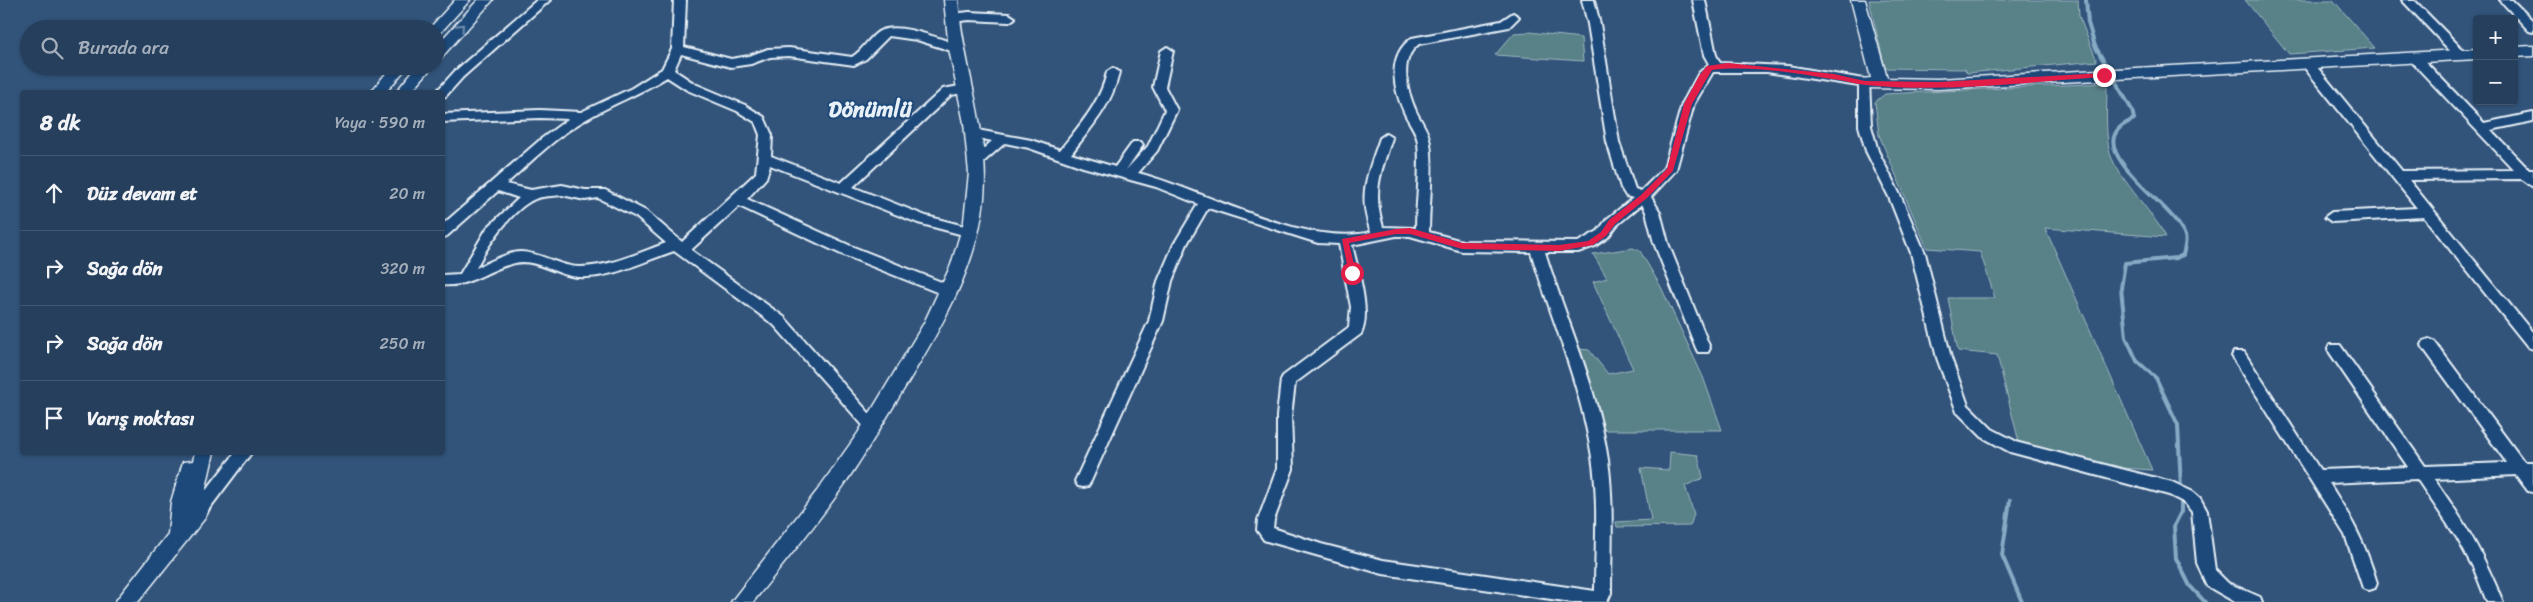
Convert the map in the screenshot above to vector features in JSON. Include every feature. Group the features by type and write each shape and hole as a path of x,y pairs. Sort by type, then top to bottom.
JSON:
{"street":[{"path":"444,20 463,0"},
{"path":"445,45 486,0"},
{"path":"445,90 459,74 544,0"},
{"path":"445,230 545,142 583,116 636,91 667,71 678,49 680,0"},
{"path":"741,602 849,463 927,335 961,263 971,232 977,197 976,162 953,18 952,0"},
{"path":"1588,0 1594,24 1613,142 1627,188 1631,193 1644,196 1653,212 1661,243 1704,348"},
{"path":"1699,0 1710,55 1716,67"},
{"path":"1858,0 1872,83 1865,126 1872,151 1895,197 1918,253 1944,358 1962,408 1987,433 2015,448 2172,489 2196,503 2204,542 2204,568 2214,582 2254,602"},
{"path":"2408,0 2461,55"},
{"path":"2506,0 2533,28"},
{"path":"953,18 969,16 1009,18"},
{"path":"1422,234 1424,140 1407,106 1401,76 1402,53 1407,46 1416,41 1505,24 1512,17"},
{"path":"678,49 731,63 739,63 775,53 821,55 854,61 859,59 881,36 893,31 958,49"},
{"path":"1123,174 1153,148 1171,110 1158,87 1167,51"},
{"path":"2518,52 2533,51"},
{"path":"972,133 1031,144 1123,174 1160,183 1205,203 1283,229 1318,238 1345,241 1379,236 1396,231 1422,234 1462,246 1578,247 1590,243 1603,234 1612,222 1644,196 1670,170 1688,104 1702,76 1710,68 1728,66 1834,76 1872,83 1938,84 2473,54"},
{"path":"2415,58 2531,176"},
{"path":"2308,64 2533,343"},
{"path":"445,281 465,277 516,258 527,256 561,270 581,272 604,268 679,247 738,200 762,175 766,135 760,120 741,108 691,87 667,71"},
{"path":"1063,155 1096,109 1112,79 1113,72"},
{"path":"380,90 393,75"},
{"path":"405,90 418,75"},
{"path":"844,188 926,109 947,92 965,88"},
{"path":"445,118 540,114 583,116"},
{"path":"2482,128 2533,117"},
{"path":"976,162 1003,138"},
{"path":"1379,236 1373,222 1371,197 1374,169 1386,138"},
{"path":"1123,174 1137,145"},
{"path":"765,158 923,220 971,232"},
{"path":"2398,176 2531,176"},
{"path":"497,185 513,192 531,195 562,190 585,196 600,193 641,214 679,247 780,321 872,426"},
{"path":"465,277 487,235 502,218 531,195"},
{"path":"738,200 846,250 949,291"},
{"path":"1083,481 1095,451 1156,321 1165,281 1181,244 1205,203"},
{"path":"2332,217 2428,212"},
{"path":"1345,241 1358,307 1356,330 1288,380 1284,416 1285,470 1264,530 1270,535 1321,551 1383,567 1600,601 1602,593 1604,504 1597,442 1578,371 1537,248"},
{"path":"2429,345 2526,468 2533,486"},
{"path":"2335,349 2463,533 2481,567 2495,602"},
{"path":"2239,356 2352,531 2369,583"},
{"path":"178,537 181,502 193,455"},
{"path":"198,512 196,488 204,455"},
{"path":"125,602 243,455"},
{"path":"2316,476 2526,468"}],"green space":[{"path":"1869,0 2078,0 2079,16 2097,61 1967,73 1965,69 1885,68"},
{"path":"2245,0 2333,0 2375,48 2289,54"},
{"path":"1529,32 1581,38 1583,61 1495,55 1514,33"},
{"path":"2107,83 2107,133 2112,159 2125,181 2166,237 2045,228 2152,470 2123,468 2019,442 1997,355 1958,351 1948,298 1995,298 1980,252 1927,248 1879,135 1875,102 1885,94"},
{"path":"1633,248 1640,251 1661,287 1703,377 1722,430 1602,430 1578,349 1589,350 1608,374 1633,369 1593,282 1607,278 1593,254"},
{"path":"1670,452 1698,455 1703,478 1685,486 1694,514 1690,526 1617,527 1616,522 1651,520 1641,468 1669,470"}],"waterway":[{"path":"2086,0 2088,23 2095,46 2132,110 2134,119 2117,131 2114,137 2114,148 2131,174 2169,213 2179,225 2186,238 2183,255 2176,258 2125,263 2121,288 2126,337 2137,361 2156,378 2178,425 2181,489"},
{"path":"2181,496 2181,512 2174,526 2176,558 2190,586 2205,602"},
{"path":"2010,500 2002,555 2022,602"}],"district":[{"name":"Dönümlü","path":"870,109"}],"route":[{"path":"1352,273 1345,241 1358,240 1396,231 1410,231 1462,246 1559,248 1578,247 1590,243 1603,234 1612,222 1644,196 1670,170 1688,104 1702,76 1710,68 1728,66 1758,68 1834,76 1865,83 1938,84 2104,75"}]}
